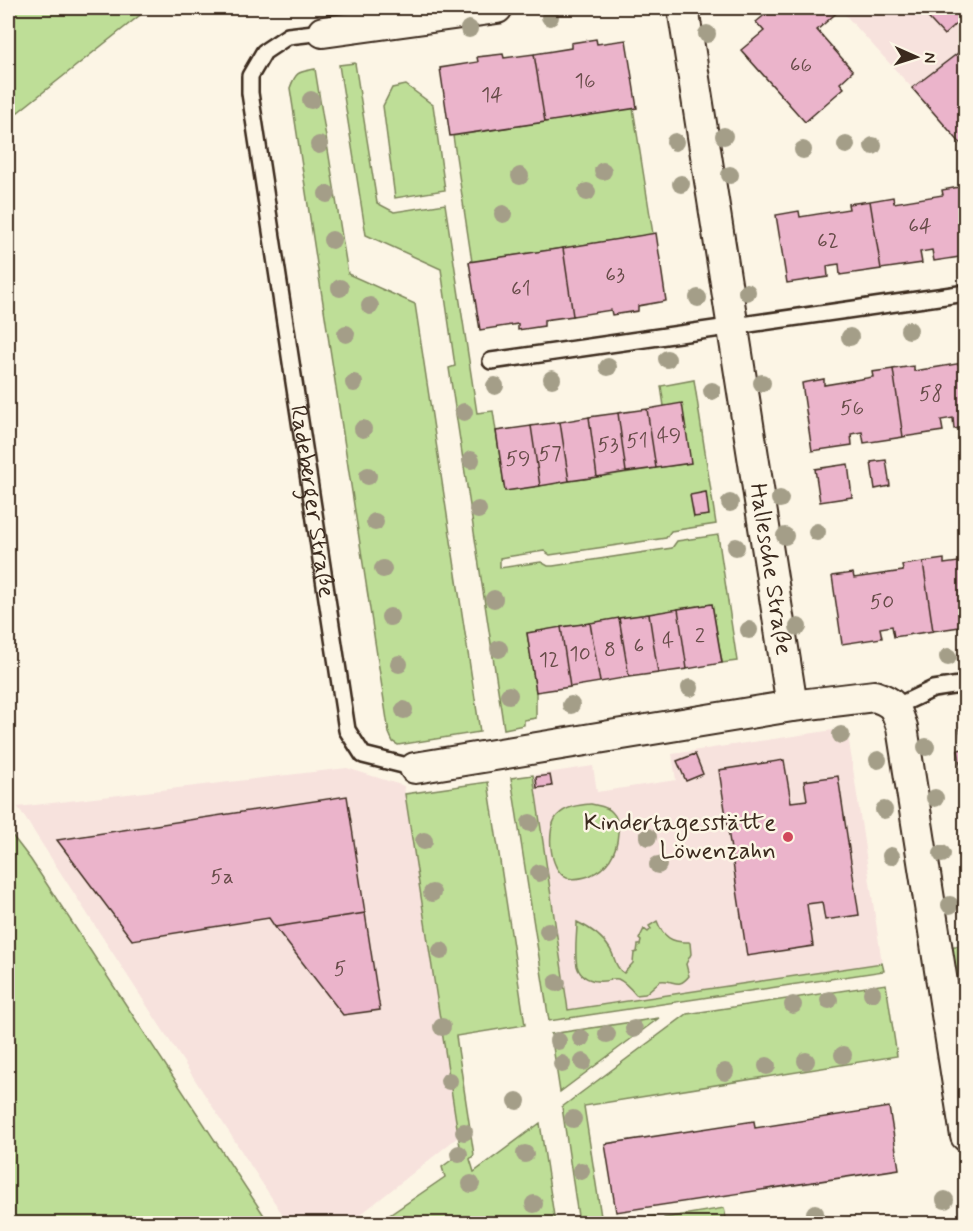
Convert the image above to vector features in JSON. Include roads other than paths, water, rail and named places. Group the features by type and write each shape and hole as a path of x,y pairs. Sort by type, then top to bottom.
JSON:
{"street":[{"name":"Radeberger Straße","path":"323,32 497,8"},
{"name":"Hallesche Straße","path":"683,8 792,706"},
{"path":"792,706 874,696 895,707 902,727 966,1136"},
{"name":"Radeberger Straße","path":"414,768 792,706"}],"lane":[{"name":"Radeberger Straße","path":"323,32 288,36 264,52 250,76 250,93 347,730 363,755 414,768"},
{"path":"491,361 966,293"},
{"path":"895,707 933,689 966,684"}],"place":[{"name":"Kindertagesstätte Löwenzahn","path":"788,837"}]}
